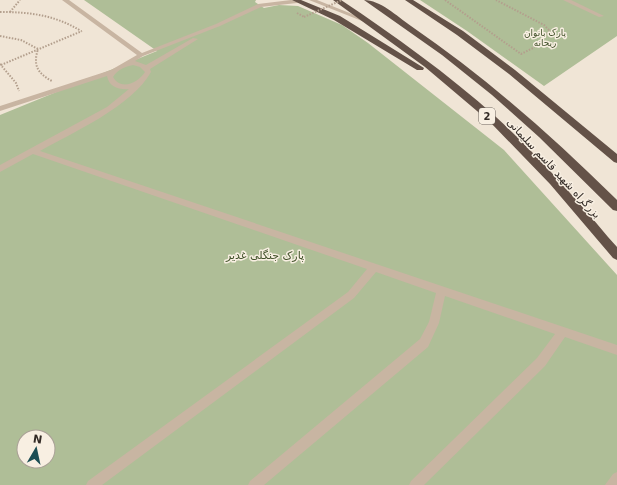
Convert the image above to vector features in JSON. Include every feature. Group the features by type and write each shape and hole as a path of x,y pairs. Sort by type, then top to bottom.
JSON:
{"highway":[{"name":"بزرگراه شهید قاسم سلیمانی","path":"336,0 373,24 462,93 524,150 575,204 617,255"},
{"name":"بزرگراه شهید قاسم سلیمانی","path":"367,0 391,15 483,82 535,128 617,208"},
{"path":"408,0 460,34 512,72 617,159"},
{"path":"296,1 337,18 462,93"}],"street":[{"path":"566,0 600,16"}],"lane":[{"path":"65,0 141,55"},
{"path":"312,0 373,24"},
{"path":"146,68 218,25 261,3 296,1"},
{"path":"141,82 124,87 116,86 111,82 110,77 112,72 117,67 141,55 218,25"},
{"path":"0,168 110,110 146,78 148,72 141,64 125,64"},
{"path":"0,109 112,72"},
{"path":"32,151 617,350"},
{"path":"92,485 351,295 374,267"},
{"path":"254,485 424,343 434,323 441,290"},
{"path":"415,485 541,362 563,332"},
{"path":"611,485 617,478"}],"path":[{"path":"10,12 20,0"},
{"path":"304,18 342,0"},
{"path":"445,0 521,54 538,44 550,31 544,25 496,0"},
{"path":"0,12 36,13 67,22 82,31 1,64 16,83 22,98"},
{"path":"0,36 21,40 38,49"},
{"path":"38,49 35,58 36,68 42,75 54,81"}],"green space":[{"name":"پارک جنگلی غدیر","path":"84,0 256,0 255,2 264,8 279,5 298,6 342,25 368,43 504,150 617,275 617,485 0,485 0,115 157,51"},
{"name":"پارک بانوان ریحانه","path":"420,0 617,0 617,36 544,86 467,31"}]}
